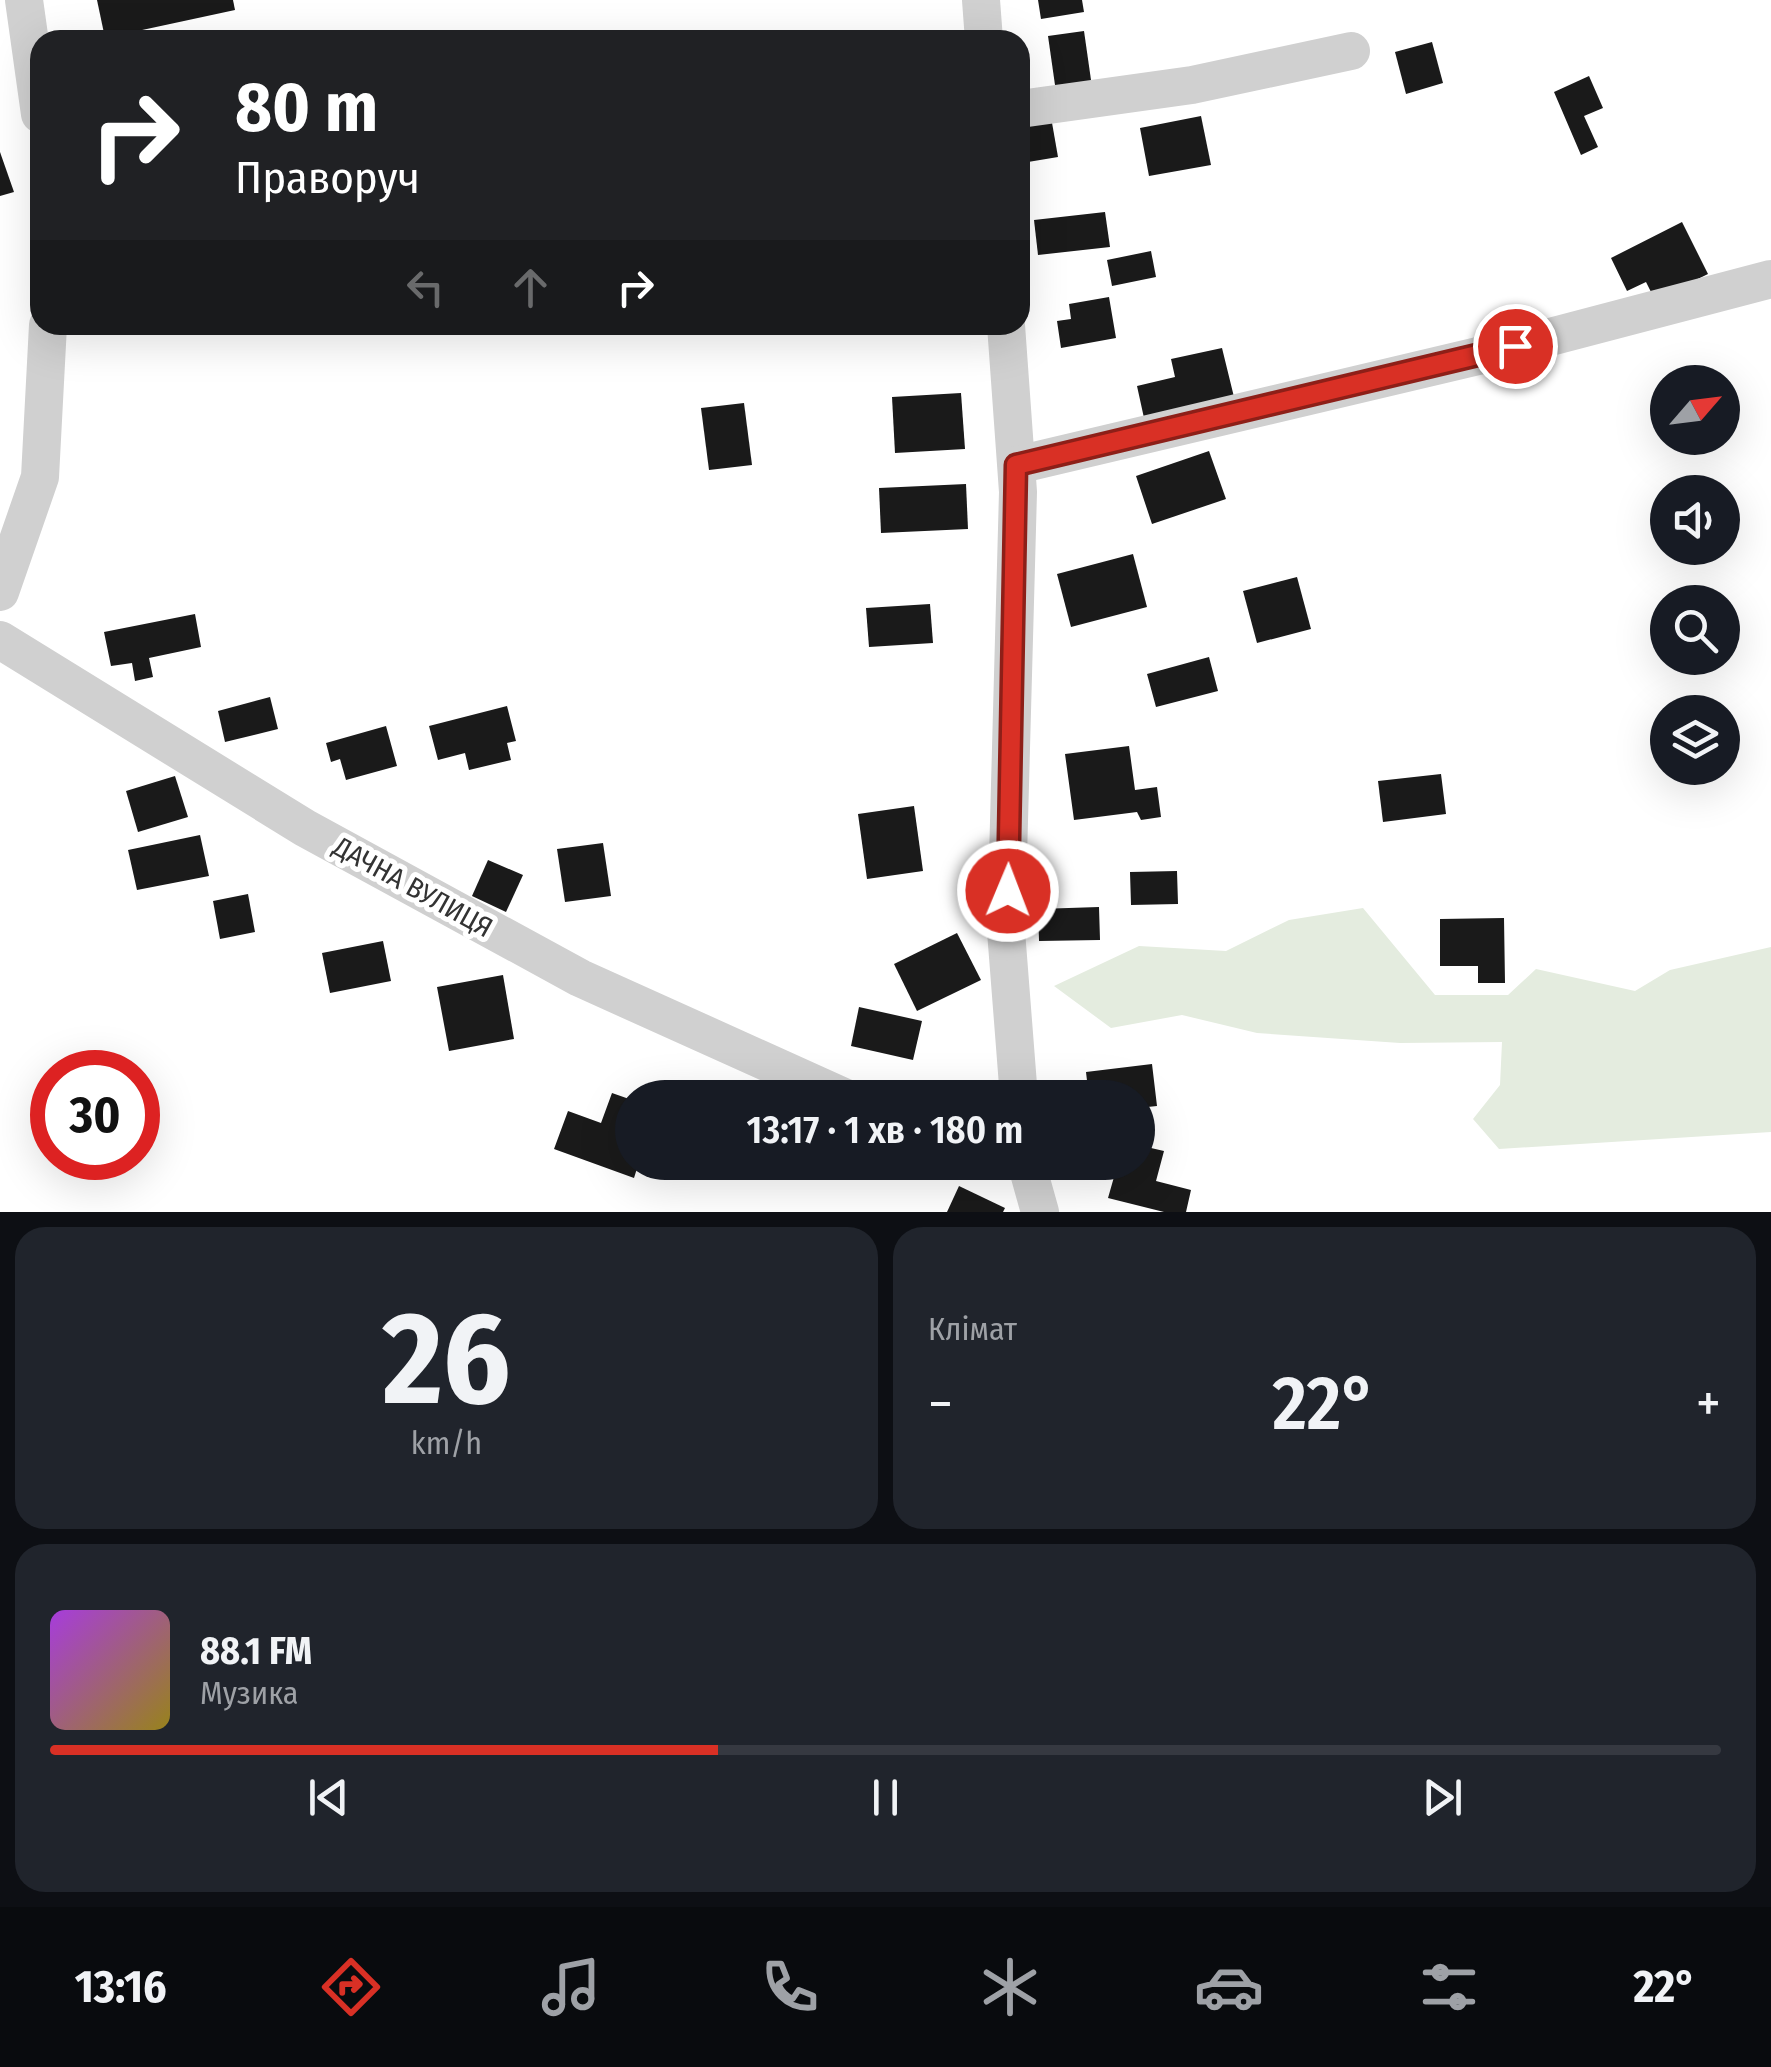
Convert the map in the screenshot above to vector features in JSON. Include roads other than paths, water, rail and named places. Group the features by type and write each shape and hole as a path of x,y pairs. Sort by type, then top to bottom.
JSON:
{"street":[{"path":"24,0 30,43"},
{"path":"981,0 983,30"},
{"path":"1030,108 1192,85 1351,50"},
{"path":"1016,465 1478,356 1771,278"},
{"path":"0,592 40,477 47,335"},
{"path":"1007,335 1016,465 1006,930 1018,1080"},
{"name":"ДАЧНА ВУЛИЦЯ","path":"0,640 305,828 563,968 807,1080"},
{"path":"1031,1180 1040,1212"}]}
